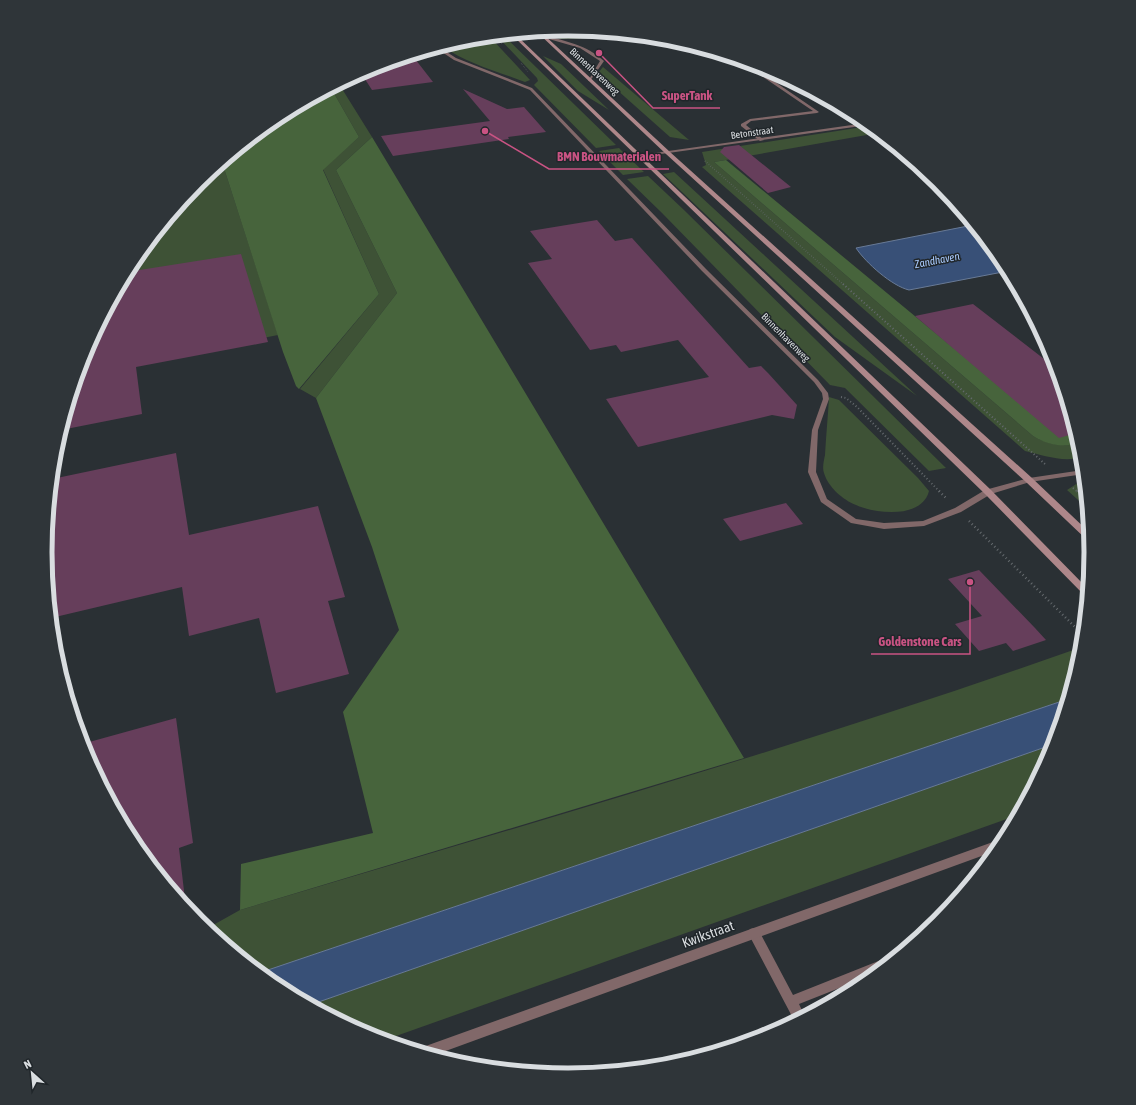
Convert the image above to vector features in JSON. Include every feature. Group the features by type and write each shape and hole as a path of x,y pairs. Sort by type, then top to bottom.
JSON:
{"main road":[{"name":"Binnenhavenweg","path":"544,37 668,153 1029,480 1083,532"},
{"path":"518,38 988,492 1083,588"}],"street":[{"path":"546,37 577,44 590,50 602,61 589,80"},
{"name":"Binnenhavenweg","path":"444,52 455,59 531,89 704,270 816,381 825,393 826,399 815,430 812,472 824,500 854,521 884,526 924,523 958,510 988,492 1029,480"},
{"path":"758,72 817,112 750,120 743,125 762,140"},
{"name":"Betonstraat","path":"640,156 858,125"},
{"path":"1029,480 1060,477 1078,473"},
{"name":"Kwikstraat","path":"431,1050 990,849"},
{"path":"754,933 797,1015"},
{"path":"790,1002 867,973"}],"path":[{"path":"498,40 505,47"},
{"path":"520,62 532,76 531,89"},
{"path":"690,150 707,163 1081,495"}],"green space":[{"path":"557,36 597,38 560,39"},
{"path":"508,39 616,145 596,148 534,85 538,81 537,78 501,40"},
{"path":"494,41 530,80 525,82 482,67 449,50"},
{"path":"543,56 561,64 609,110 578,91"},
{"path":"603,67 689,140 670,137 598,73"},
{"path":"342,88 372,137 336,170 397,293 316,398 300,389 379,294 323,169 359,137 334,92"},
{"path":"334,92 359,137 323,170 379,294 299,389 296,386 283,352 224,167 281,123"},
{"path":"861,127 870,134 714,162 1033,436 1055,444 1073,444 1076,459 1060,459 1025,451 702,167 706,165 702,152"},
{"path":"372,137 744,758 240,910 241,864 373,833 343,712 399,630 372,547 316,398 397,293 336,170"},
{"path":"619,148 644,172 623,175 599,151"},
{"path":"726,160 1060,436 1070,433 1073,445 1055,445 1044,442 1033,436 714,162"},
{"path":"224,167 278,335 84,374 105,324 121,294 139,266 158,238 180,212"},
{"path":"674,172 917,396 835,337 663,174"},
{"path":"648,176 946,468 929,471 845,388 830,385 627,179"},
{"path":"829,397 839,400 918,478 929,491 925,500 908,510 897,512 875,511 851,503 832,488 823,469"},
{"path":"1080,482 1082,503 1067,490"},
{"path":"1076,649 1062,701 266,971 227,941 211,926 240,910 766,752 975,684"},
{"path":"1046,747 1031,781 1011,818 391,1038 370,1030 316,1003"}],"water":[{"name":"Zandhaven","path":"968,226 978,238 1001,272 909,290 902,288 887,279 860,254 856,248"},
{"path":"1062,701 1046,747 316,1003 266,971"}],"building":[{"path":"415,59 433,82 372,90 364,78"},
{"path":"463,89 507,109 524,107 546,132 393,156 381,136 490,121"},
{"path":"739,145 791,187 768,193 720,152 724,147"},
{"path":"597,220 615,241 632,238 749,368 761,366 768,373 797,405 794,419 772,415 638,447 606,399 709,377 678,340 621,352 616,345 590,350 528,263 552,259 530,231"},
{"path":"241,254 268,342 136,367 142,414 67,429 79,386 91,355 121,294 136,271"},
{"path":"973,304 1048,362 1057,386 1071,435 1059,438 915,316"},
{"path":"176,453 189,535 318,506 345,597 328,601 349,674 276,693 259,618 189,636 182,587 56,617 52,552 53,519 57,478"},
{"path":"786,503 803,524 740,541 723,519"},
{"path":"979,570 1046,640 1013,651 1006,643 979,651 955,624 982,616 948,579"},
{"path":"176,718 193,843 179,848 185,898 158,867 121,811 105,781 88,742"}],"place":[{"name":"SuperTank","path":"599,53"},
{"name":"BMN Bouwmaterialen","path":"485,131"},
{"name":"Goldenstone Cars","path":"970,582"}]}
